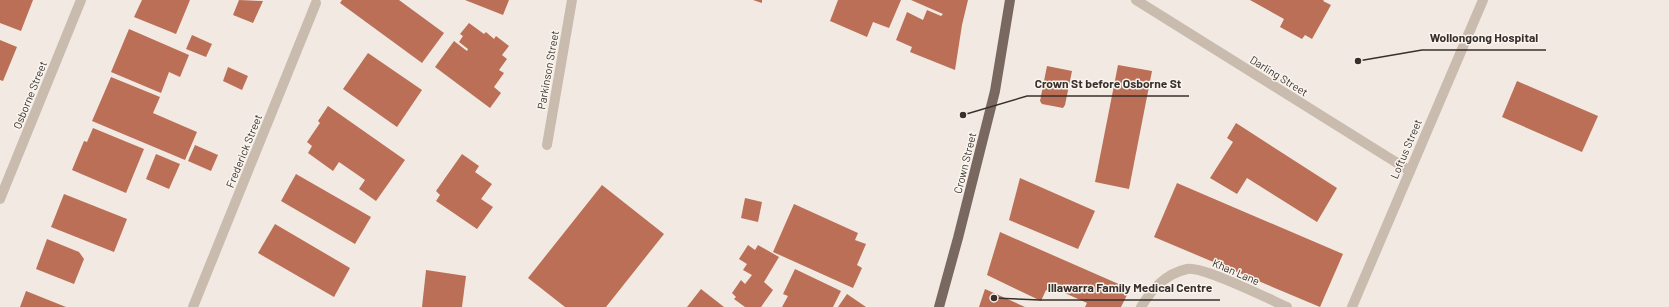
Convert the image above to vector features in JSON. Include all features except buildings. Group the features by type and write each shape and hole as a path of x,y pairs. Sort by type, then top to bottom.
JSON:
{"main road":[{"name":"Crown Street","path":"939,307 995,91 1010,0"}],"street":[{"name":"Osborne Street","path":"0,199 81,0"},
{"name":"Parkinson Street","path":"547,145 572,0"},
{"name":"Darling Street","path":"1136,0 1410,171"},
{"name":"Loftus Street","path":"1352,307 1483,0"},
{"name":"Frederick Street","path":"193,307 316,3"},
{"name":"Khan Lane","path":"1141,307 1152,290 1159,283 1173,274 1188,269 1205,271 1287,307"}],"place":[{"name":"Wollongong Hospital","path":"1358,61"},
{"name":"Crown St before Osborne St","path":"963,115"},
{"name":"Illawarra Family Medical Centre","path":"994,298"}]}
